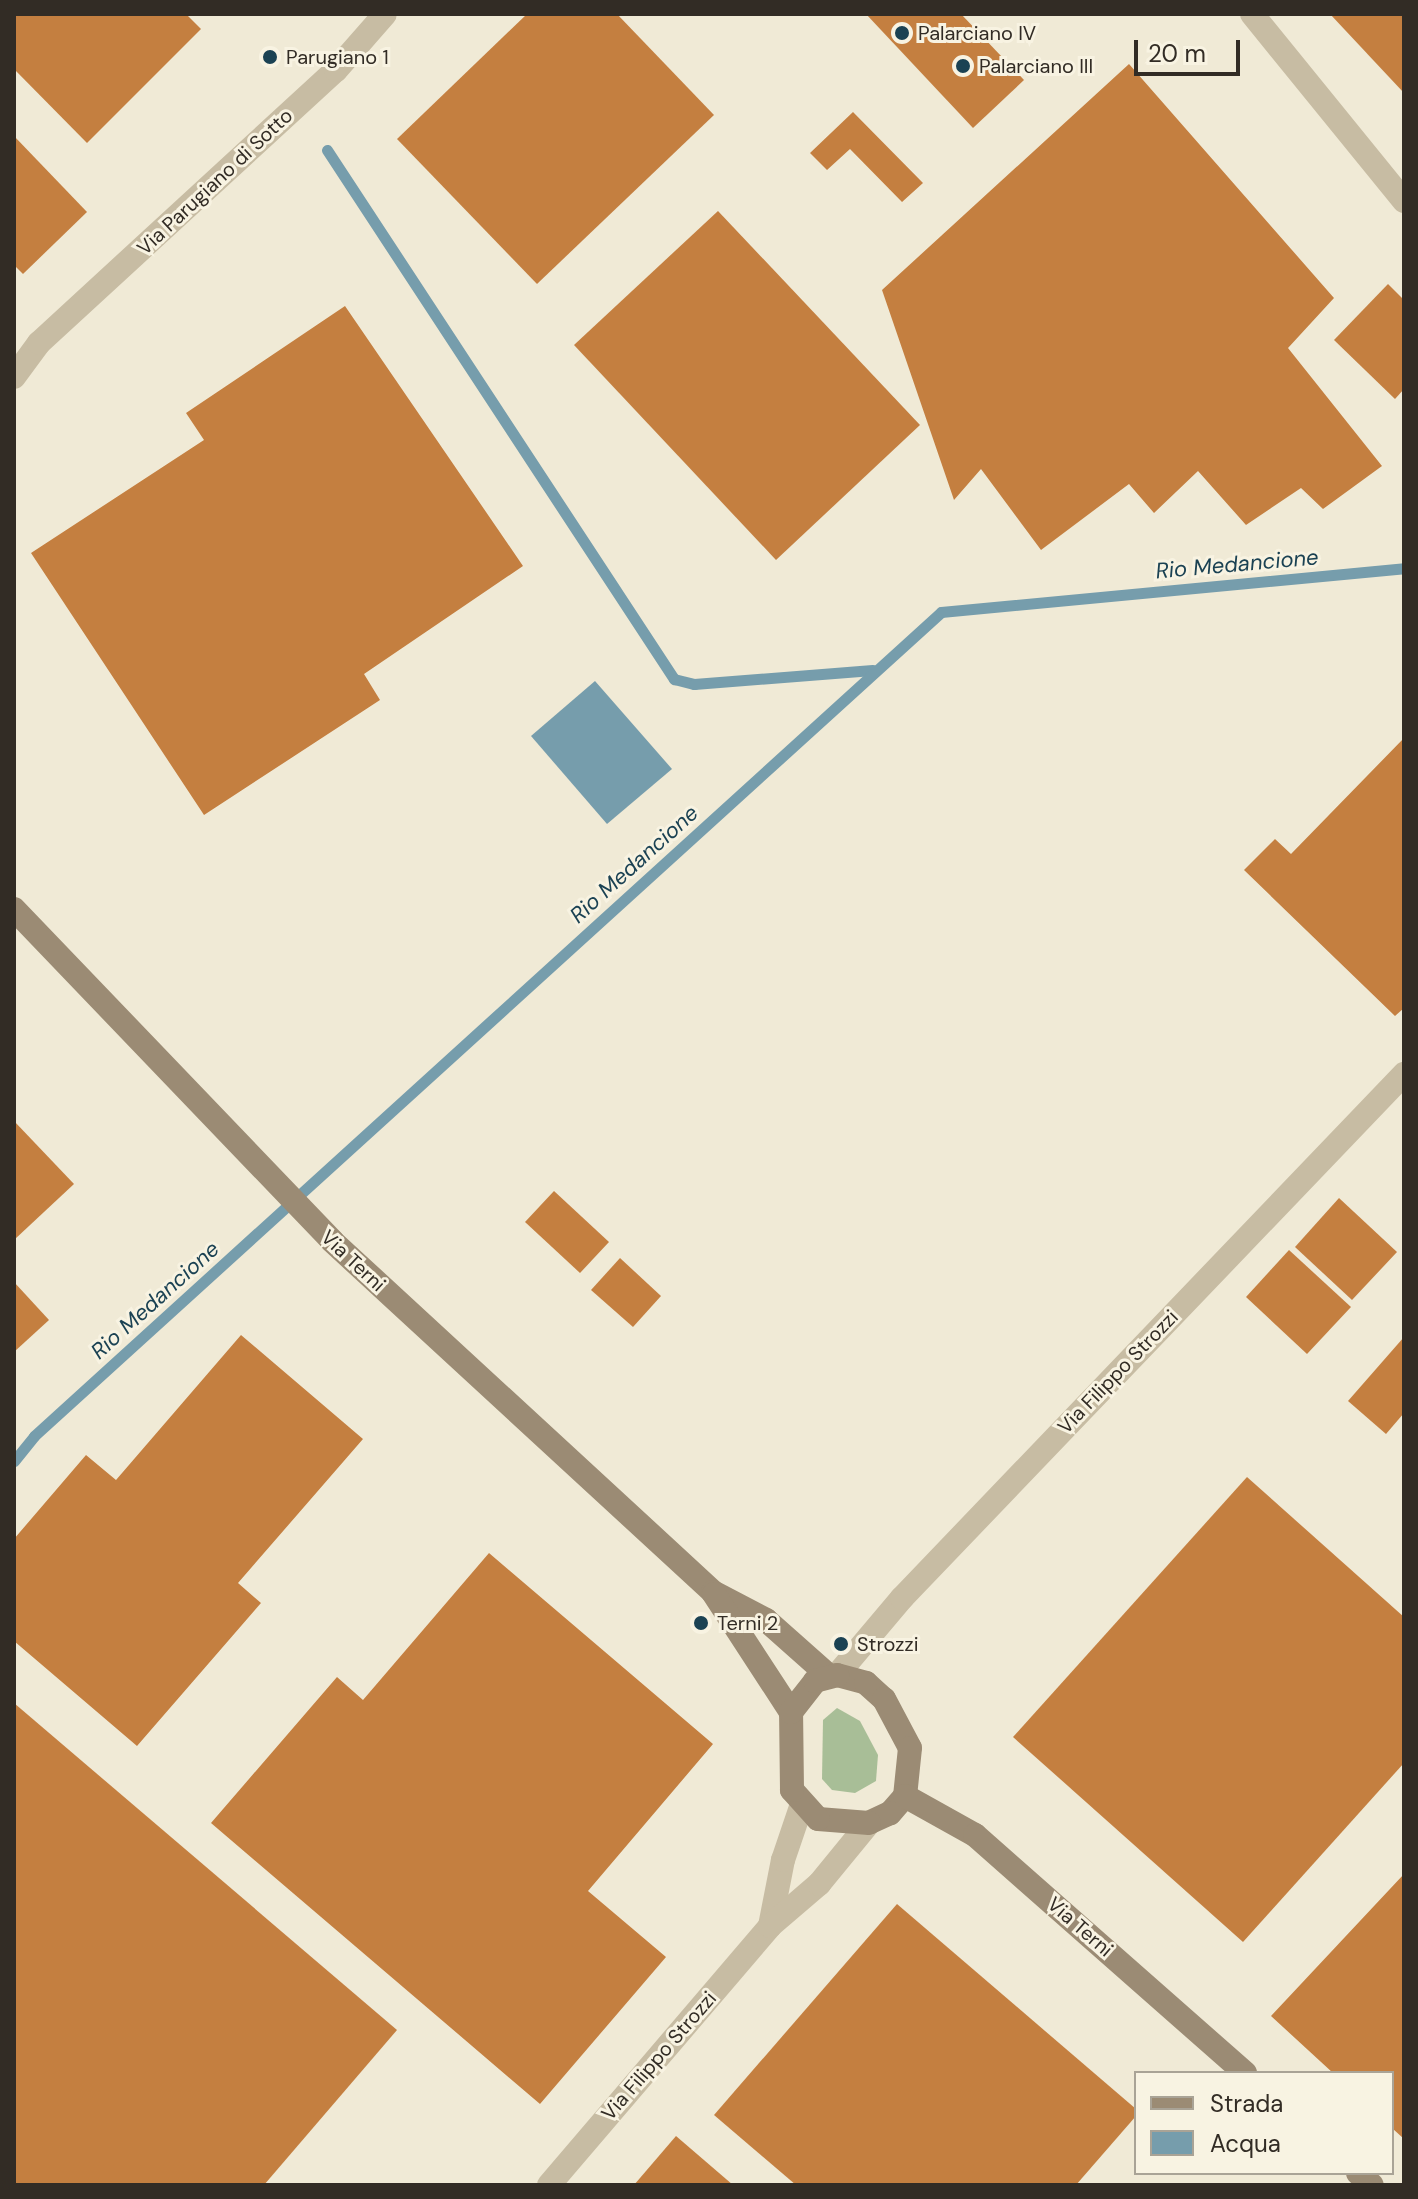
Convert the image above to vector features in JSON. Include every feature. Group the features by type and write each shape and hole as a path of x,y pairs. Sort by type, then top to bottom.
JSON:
{"street":[{"name":"Via Parugiano di Sotto","path":"14,377 39,343 336,70 385,14"},
{"path":"1252,14 1404,201"},
{"name":"Via Parugiano di Sotto","path":"14,356 39,343"},
{"name":"Via Terni","path":"14,909 250,1161 332,1241 713,1592 791,1712"},
{"name":"Via Filippo Strozzi","path":"833,1676 902,1598 1404,1074"},
{"name":"Via Terni","path":"713,1592 766,1620 833,1676"},
{"path":"833,1676 866,1683 884,1699 902,1728 911,1763 905,1796 890,1813 869,1823 818,1819 801,1807 788,1774 791,1712 800,1694 833,1676"},
{"name":"Via Terni","path":"905,1796 975,1835 1243,2071"},
{"name":"Via Filippo Strozzi","path":"770,1926 783,1860 801,1807"},
{"name":"Via Filippo Strozzi","path":"549,2185 770,1926 819,1884 869,1823"}],"green space":[{"path":"837,1708 860,1721 878,1755 876,1781 855,1793 832,1790 822,1779 823,1720"}],"water":[{"path":"595,681 672,769 607,824 531,736"}],"building":[{"path":"14,14 186,14 201,29 87,143 14,69"},
{"path":"527,14 617,14 714,115 537,284 397,139"},
{"name":"Palarciano III","path":"866,14 961,14 1024,80 973,128"},
{"path":"1330,14 1404,14 1404,93"},
{"path":"1129,64 1334,298 1288,348 1382,466 1323,509 1301,488 1246,525 1198,471 1154,513 1129,484 1041,550 981,469 954,500 882,290"},
{"path":"853,112 923,183 902,202 850,149 827,170 810,153"},
{"path":"14,136 87,212 23,274 14,265"},
{"path":"718,211 920,425 776,560 574,345"},
{"path":"1388,284 1404,300 1404,389 1395,399 1334,340"},
{"path":"345,306 523,566 364,674 380,700 204,815 31,553 204,440 186,413"},
{"path":"1404,738 1404,1008 1395,1016 1244,870 1275,839 1291,854"},
{"path":"14,1121 74,1184 14,1240"},
{"path":"554,1191 609,1242 580,1273 525,1222"},
{"path":"1339,1198 1397,1252 1352,1300 1295,1247"},
{"path":"1289,1250 1351,1307 1307,1354 1246,1297"},
{"path":"620,1258 661,1296 633,1327 591,1290"},
{"path":"14,1282 49,1320 14,1352"},
{"path":"241,1335 363,1439 238,1583 261,1603 137,1746 14,1641 14,1539 86,1455 116,1480"},
{"path":"1404,1337 1404,1413 1386,1434 1348,1401"},
{"path":"1247,1477 1404,1617 1404,1763 1243,1942 1013,1737"},
{"path":"489,1553 713,1744 588,1891 666,1957 540,2104 211,1823 337,1677 363,1700"},
{"path":"14,1703 397,2030 264,2185 14,2185"},
{"path":"1404,1874 1404,2139 1394,2130 1394,2071 1331,2071 1271,2016"},
{"path":"897,1904 1134,2107 1134,2118 1076,2185 796,2185 714,2115"},
{"path":"676,2136 733,2185 634,2185"}],"waterway":[{"path":"327,150 674,679 694,684 872,670"},
{"name":"Rio Medancione","path":"14,1461 34,1436 941,612 1404,568"}],"place":[{"name":"Palarciano IV","path":"902,33"},
{"name":"Parugiano 1","path":"270,57"},
{"name":"Palarciano III","path":"963,66"},
{"name":"Terni 2","path":"701,1623"},
{"name":"Strozzi","path":"841,1644"}]}
